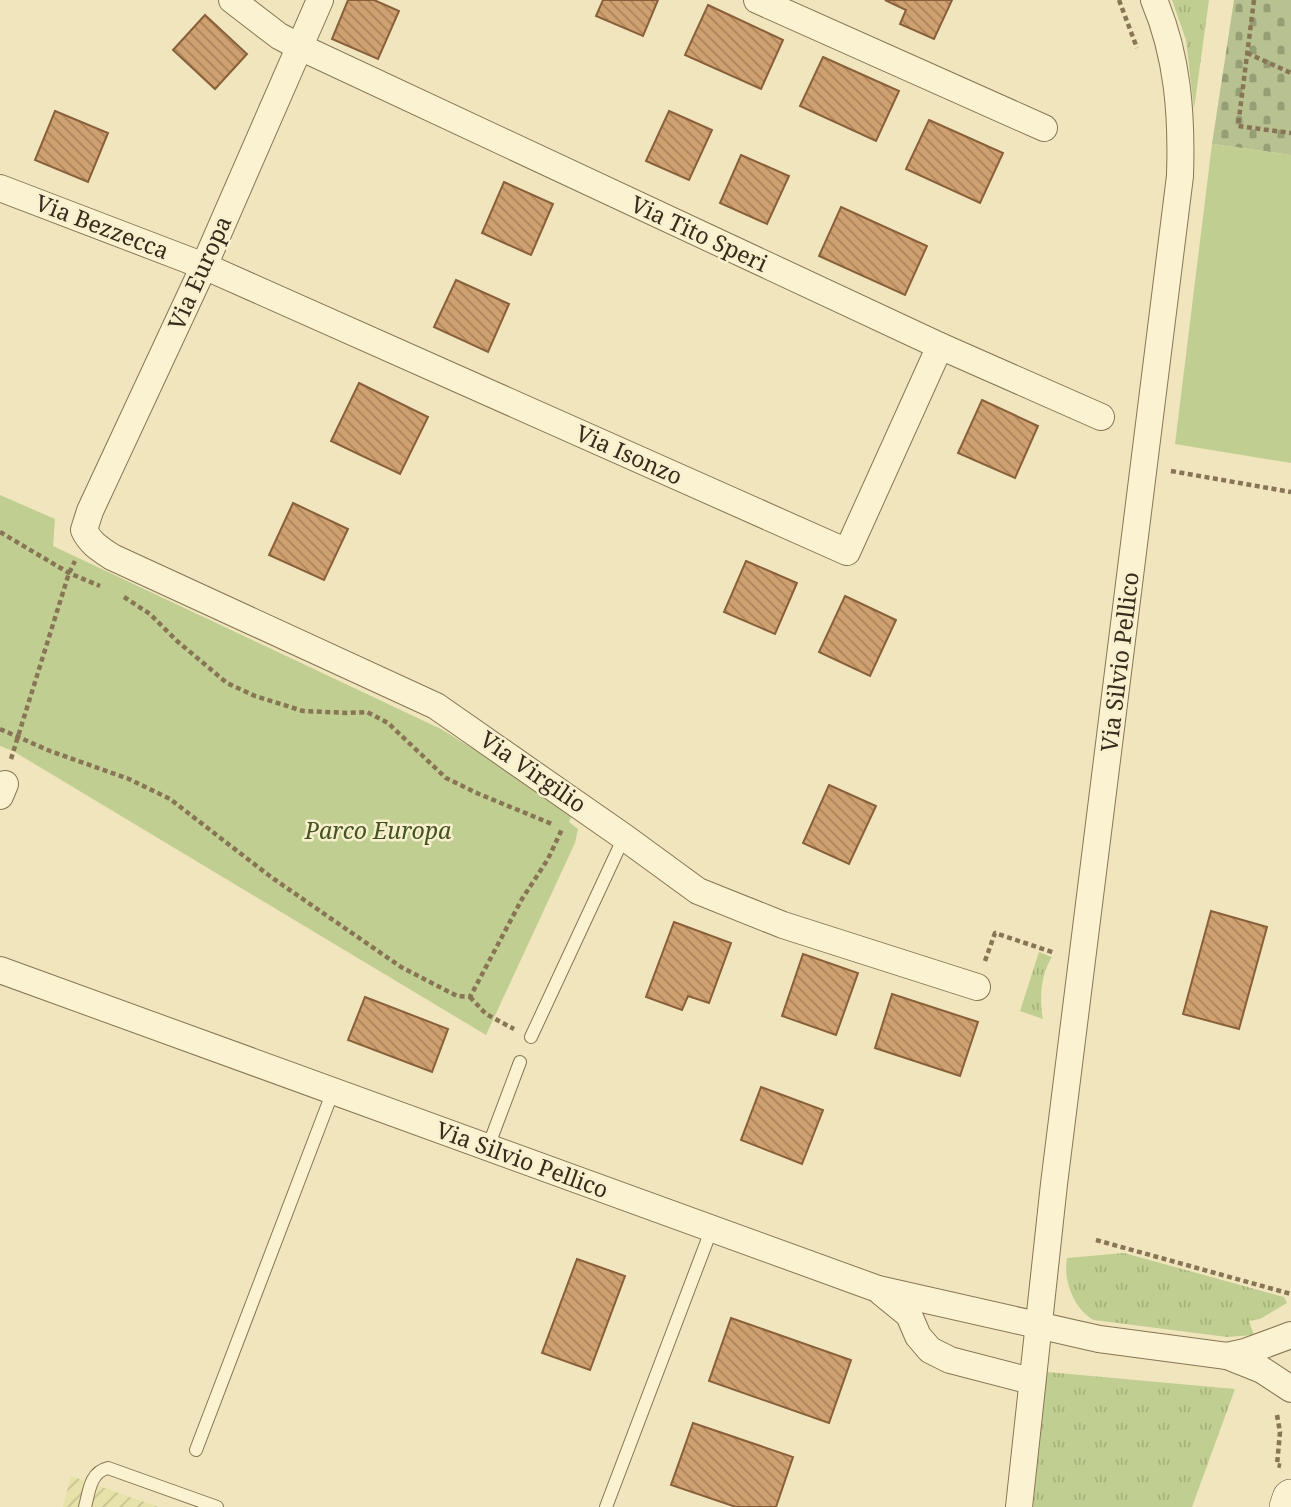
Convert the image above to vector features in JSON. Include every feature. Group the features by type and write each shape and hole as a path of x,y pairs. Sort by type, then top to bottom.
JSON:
{"street":[{"name":"Via Tito Speri","path":"232,0 279,36 300,47 940,346 1101,417"},
{"name":"Via Europa","path":"92,544 84,530 90,511 204,266 320,0"},
{"path":"757,0 1044,128"},
{"name":"Via Silvio Pellico","path":"1018,1507 1037,1326 1180,176 1181,147 1174,63 1165,26 1154,0"},
{"name":"Via Bezzecca","path":"0,188 204,266"},
{"name":"Via Isonzo","path":"204,266 847,552 940,346"},
{"name":"Via Virgilio","path":"92,544 112,557 436,706 620,846 698,891 783,925 977,987"},
{"name":"Via Silvio Pellico","path":"0,970 878,1289 1099,1339 1227,1356 1262,1370 1291,1389"},
{"name":"Via Silvio Pellico","path":"878,1289 909,1315 918,1336 930,1350 950,1360 1031,1381"},
{"name":"Via Silvio Pellico","path":"1227,1356 1291,1335"},
{"path":"1287,1507 1288,1483"}],"lane":[{"path":"531,1037 620,846"},
{"path":"488,1147 520,1062"},
{"path":"196,1450 333,1091"},
{"path":"606,1507 712,1228"},
{"path":"85,1507 93,1478 101,1470 108,1468 217,1507"}],"path":[{"path":"1254,0 1238,126 1291,133"},
{"path":"1247,53 1291,73"},
{"path":"1144,467 1291,492"},
{"path":"0,532 69,573 102,587"},
{"path":"3,790 69,573"},
{"path":"123,596 150,614 184,647 227,682 255,696 303,711 367,712 388,723 446,778 562,829 620,846"},
{"path":"0,729 129,779 170,799 271,877 401,967 457,996 470,997 486,1014 531,1037"},
{"path":"470,997 522,899 548,859 562,829"},
{"path":"977,987 995,933 1059,954"},
{"path":"1096,1240 1291,1294"},
{"path":"1276,1411 1280,1432 1277,1465 1288,1483"}],"shaded area":[{"path":"71,1476 158,1507 63,1507"}],"green space":[{"path":"1172,0 1209,0 1194,109 1186,40"},
{"path":"1234,0 1291,0 1291,155 1212,144"},
{"path":"1212,144 1291,155 1291,463 1175,444"},
{"name":"Parco Europa","path":"0,495 55,519 53,546 441,729 574,811 569,822 578,829 575,843 486,1035 13,751 0,746"},
{"path":"1039,952 1052,957 1045,971 1042,987 1043,1019 1020,1011"},
{"path":"1124,1253 1284,1297 1287,1303 1260,1319 1249,1321 1254,1335 1227,1337 1094,1320 1080,1309 1071,1293 1067,1258"},
{"path":"1047,1372 1235,1389 1192,1507 1033,1507"}],"building":[{"path":"348,0 374,0 399,11 378,59 332,39"},
{"path":"603,0 658,0 643,36 596,16"},
{"path":"885,0 952,0 934,39 900,24 906,10"},
{"path":"708,5 783,40 761,89 685,55"},
{"path":"205,15 247,54 215,89 173,50"},
{"path":"823,57 899,91 876,141 800,106"},
{"path":"55,111 108,133 88,182 35,160"},
{"path":"669,111 712,130 689,180 646,161"},
{"path":"929,120 1003,153 980,203 906,169"},
{"path":"741,155 789,176 767,224 720,203"},
{"path":"504,182 553,204 531,255 482,233"},
{"path":"841,207 927,246 905,295 819,256"},
{"path":"456,280 509,304 488,352 434,327"},
{"path":"359,383 428,417 400,474 331,441"},
{"path":"982,400 1038,426 1015,478 958,453"},
{"path":"293,503 348,529 324,580 269,555"},
{"path":"746,561 797,583 775,634 724,612"},
{"path":"845,596 896,620 870,676 819,652"},
{"path":"829,785 876,806 849,864 803,843"},
{"path":"1211,911 1267,927 1239,1029 1183,1014"},
{"path":"674,922 731,943 709,1003 688,996 682,1010 646,997"},
{"path":"803,954 858,973 836,1035 782,1016"},
{"path":"892,994 978,1022 960,1076 875,1048"},
{"path":"365,997 448,1029 432,1072 348,1040"},
{"path":"761,1087 823,1110 802,1164 741,1140"},
{"path":"577,1259 625,1276 590,1370 542,1353"},
{"path":"731,1318 851,1360 829,1423 709,1381"},
{"path":"693,1423 793,1457 776,1507 736,1507 671,1485"}]}
